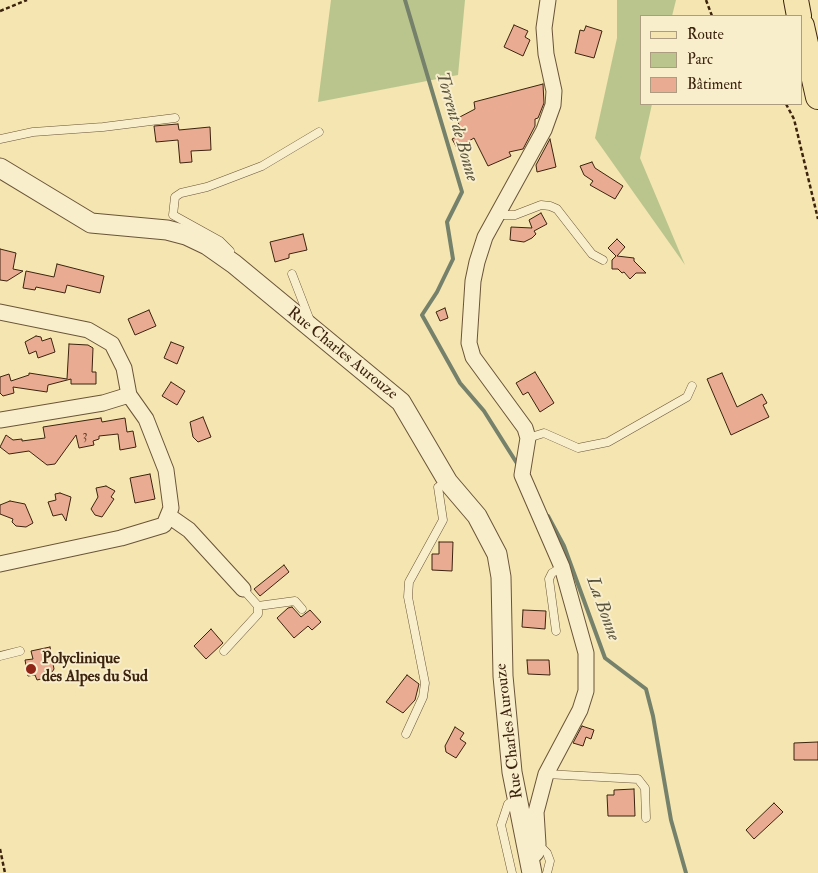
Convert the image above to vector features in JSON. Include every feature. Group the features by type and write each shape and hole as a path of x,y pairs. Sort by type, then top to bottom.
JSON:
{"main road":[{"path":"796,0 800,15"},
{"path":"803,30 818,97"}],"street":[{"path":"533,859 536,812 546,774 580,710 586,691 588,673 586,653 562,567 522,475 528,438 525,428 473,357 469,343 477,262 485,237 544,130 553,105 554,91 546,54 544,28 548,0"},
{"name":"Rue Charles Aurouze","path":"0,168 91,223 149,228 186,236 207,246 307,324 401,402 448,482 477,516 497,554 501,577 502,676 512,772 533,859"},
{"path":"0,312 88,330 112,344 124,368 129,395 146,419 166,470 171,508 164,525 121,538 0,564"},
{"path":"0,420 103,402 129,395"},
{"path":"169,516 189,530 243,589"}],"lane":[{"path":"0,139 33,132 102,128 174,118"},
{"path":"249,278 249,269 220,241 173,215 176,196 207,187 262,166 319,132"},
{"path":"497,215 515,215 541,205 550,206 557,209 592,254 603,260"},
{"path":"292,274 309,318 307,324"},
{"path":"528,438 544,433 578,448 608,442 686,397 692,386"},
{"path":"406,734 423,697 425,683 408,597 409,582 443,520 438,487 448,482"},
{"path":"556,631 549,579 552,573 562,567"},
{"path":"224,651 258,614 258,606 243,589"},
{"path":"258,606 295,601 302,609"},
{"path":"0,656 20,652"},
{"path":"546,774 638,779 645,788 646,818"},
{"path":"512,873 501,825 508,804 518,798"},
{"path":"533,859 547,853 550,861 547,873"}],"path":[{"path":"0,10 28,0"},
{"path":"706,0 712,15"},
{"path":"787,105 794,119 818,219"},
{"path":"0,849 5,873"}],"green space":[{"path":"331,0 465,0 458,75 318,102"},
{"path":"617,0 676,0 672,15 640,15 640,105 652,105 640,158 685,265 595,138 617,38"}],"building":[{"path":"514,25 528,31 525,37 530,40 523,56 504,47"},
{"path":"586,26 602,31 594,58 575,53 580,30 584,31"},
{"path":"543,84 544,103 538,118 535,119 535,126 523,149 509,152 511,156 488,166 474,138 457,148 452,139 464,133 456,119 475,109 474,102"},
{"path":"178,124 179,130 210,127 211,150 191,151 192,162 180,163 178,140 156,142 154,126"},
{"path":"550,139 556,167 537,172 536,165"},
{"path":"592,162 595,168 623,186 615,199 590,185 593,181 584,175 580,166"},
{"path":"541,213 547,224 534,231 536,234 532,238 524,242 510,240 511,227 532,228 529,220"},
{"path":"303,234 307,250 289,254 289,258 275,262 270,242"},
{"path":"617,239 625,247 617,256 634,258 634,261 646,273 636,273 630,279 624,272 612,269 612,260 616,256 608,248"},
{"path":"0,249 16,253 13,269 23,271 7,281 0,280"},
{"path":"57,264 104,276 100,293 67,285 65,293 36,287 35,290 23,288 26,271 54,277"},
{"path":"445,308 448,318 440,321 436,312"},
{"path":"149,310 156,326 135,335 128,319"},
{"path":"36,336 41,337 42,341 51,338 55,352 38,358 36,351 29,354 25,342"},
{"path":"171,342 184,347 177,364 164,358"},
{"path":"69,344 88,345 93,348 92,372 96,372 96,384 71,384 71,379 48,385 47,392 13,387 14,393 3,396 0,393 0,377 9,374 11,381 29,375 29,373 67,379"},
{"path":"535,372 554,403 540,412 528,392 523,395 516,383"},
{"path":"722,373 737,407 762,394 767,403 763,405 769,417 731,435 707,379"},
{"path":"171,382 185,391 177,405 162,396"},
{"path":"203,417 211,437 198,442 193,437 190,422"},
{"path":"101,418 102,422 125,418 127,432 133,431 136,447 120,450 118,434 99,436 99,439 93,441 94,445 79,448 76,435 55,464 47,465 29,451 9,454 0,447 6,435 13,440 22,439 22,441 45,438 43,427"},
{"path":"150,474 155,499 135,503 130,478"},
{"path":"106,486 115,491 111,497 114,499 102,517 95,515 91,509 98,497 96,488"},
{"path":"60,493 71,497 66,521 62,514 53,516 48,502 56,500 55,494"},
{"path":"10,501 25,504 33,523 26,527 16,526 12,522 13,519 0,514 0,505"},
{"path":"439,542 453,542 452,571 432,570 432,554 439,554"},
{"path":"284,565 289,572 260,596 254,589"},
{"path":"292,607 301,617 310,610 321,622 312,630 308,626 294,638 277,618 288,608"},
{"path":"523,610 546,611 545,629 522,627"},
{"path":"211,629 223,643 206,659 194,646"},
{"path":"50,647 54,669 49,677 37,680 35,675 28,676 25,660 33,659 31,651"},
{"path":"527,660 549,660 550,675 528,674"},
{"path":"407,675 419,684 415,700 403,713 386,702"},
{"path":"582,726 594,730 591,739 586,737 583,746 573,743"},
{"path":"455,727 464,733 460,739 466,743 456,758 446,752 445,746"},
{"path":"818,742 818,760 794,760 794,743"},
{"path":"634,789 635,816 608,816 607,795 614,795 614,790"},
{"path":"774,803 783,812 754,839 746,830"}],"waterway":[{"name":"Torrent de Bonne","path":"405,0 462,192 447,222 453,259 437,292 422,315 460,383 484,411 518,465"},
{"name":"La Bonne","path":"548,516 564,546 605,658 646,689 653,716 671,820 686,873"}],"place":[{"name":"Polyclinique des Alpes du Sud","path":"31,669"}]}
